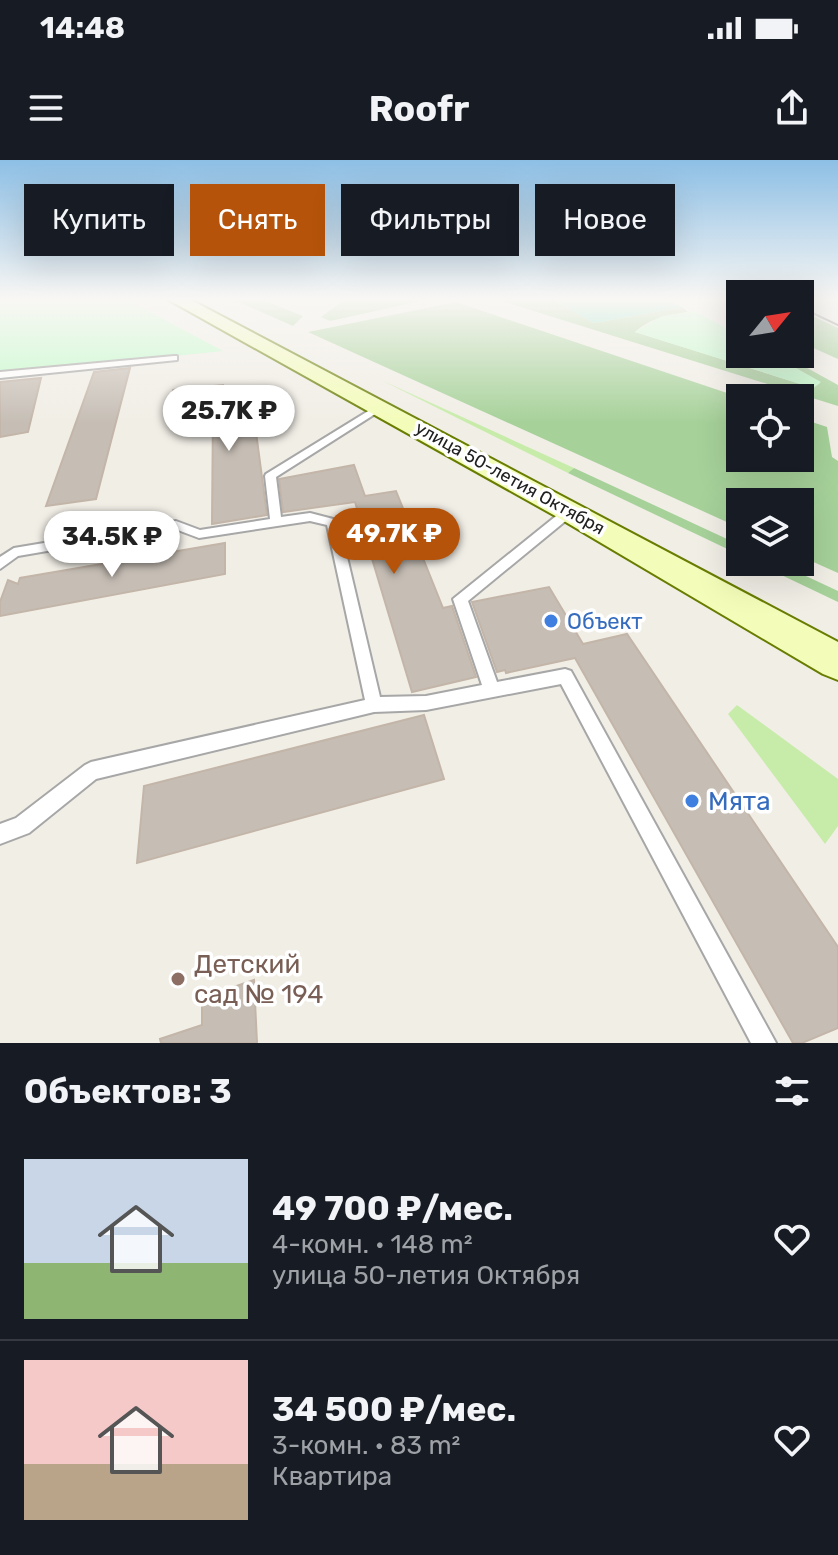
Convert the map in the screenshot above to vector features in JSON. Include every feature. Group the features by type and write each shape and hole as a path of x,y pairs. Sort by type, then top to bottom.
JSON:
{"main road":[{"name":"улица 50-летия Октября","path":"256,341 570,511 838,662"},
{"path":"617,537 838,643"}],"lane":[{"path":"0,375 174,358"},
{"path":"276,522 270,476 381,407"},
{"path":"492,691 460,599 570,511"},
{"path":"0,564 14,552 176,525 199,534 310,517 333,523 374,705"},
{"path":"0,834 22,826 91,771 374,705 426,703 565,676 764,1043"}],"green space":[{"path":"0,341 205,341 223,351 0,374"},
{"path":"328,341 573,341 726,393 726,472 814,472 814,423 827,427 832,457 838,461 838,573 814,562 814,488 726,488 726,522"},
{"path":"630,341 664,341 726,361 726,368 749,368 800,384 767,384"},
{"path":"664,341 726,341 726,361"},
{"path":"814,341 838,341 838,359 814,348"},
{"path":"749,368 796,368 821,382 814,387 814,384 800,384"},
{"path":"795,368 807,368 838,385 838,406 814,399 814,387 820,383"},
{"path":"381,380 574,468 568,473"},
{"path":"574,468 726,539 726,548 568,473"},
{"path":"783,576 806,576 838,591 838,602"},
{"path":"737,705 838,779 838,826 825,844 728,714"}],"building":[{"path":"130,368 96,499 46,506 94,372"},
{"path":"41,378 28,432 0,437 0,382"},
{"path":"223,385 224,406 252,402 267,515 212,524 213,411 170,417 173,390"},
{"path":"354,465 365,496 396,491 443,608 452,606 476,677 412,692 355,502 283,512 279,479"},
{"path":"225,543 225,574 0,616 0,602 8,580 18,584 20,578"},
{"path":"549,587 583,644 627,634 838,947 838,1028 802,1043 793,1043 575,658 506,673 505,670 497,672 472,602"},
{"path":"424,715 444,779 137,863 144,786"},
{"path":"254,980 257,1043 161,1043 160,1039 202,1025 202,998"}],"place":[{"name":"Объект","path":"551,621"},
{"name":"Мята","path":"692,801"},
{"name":"Детский сад № 194","path":"178,979"}]}
